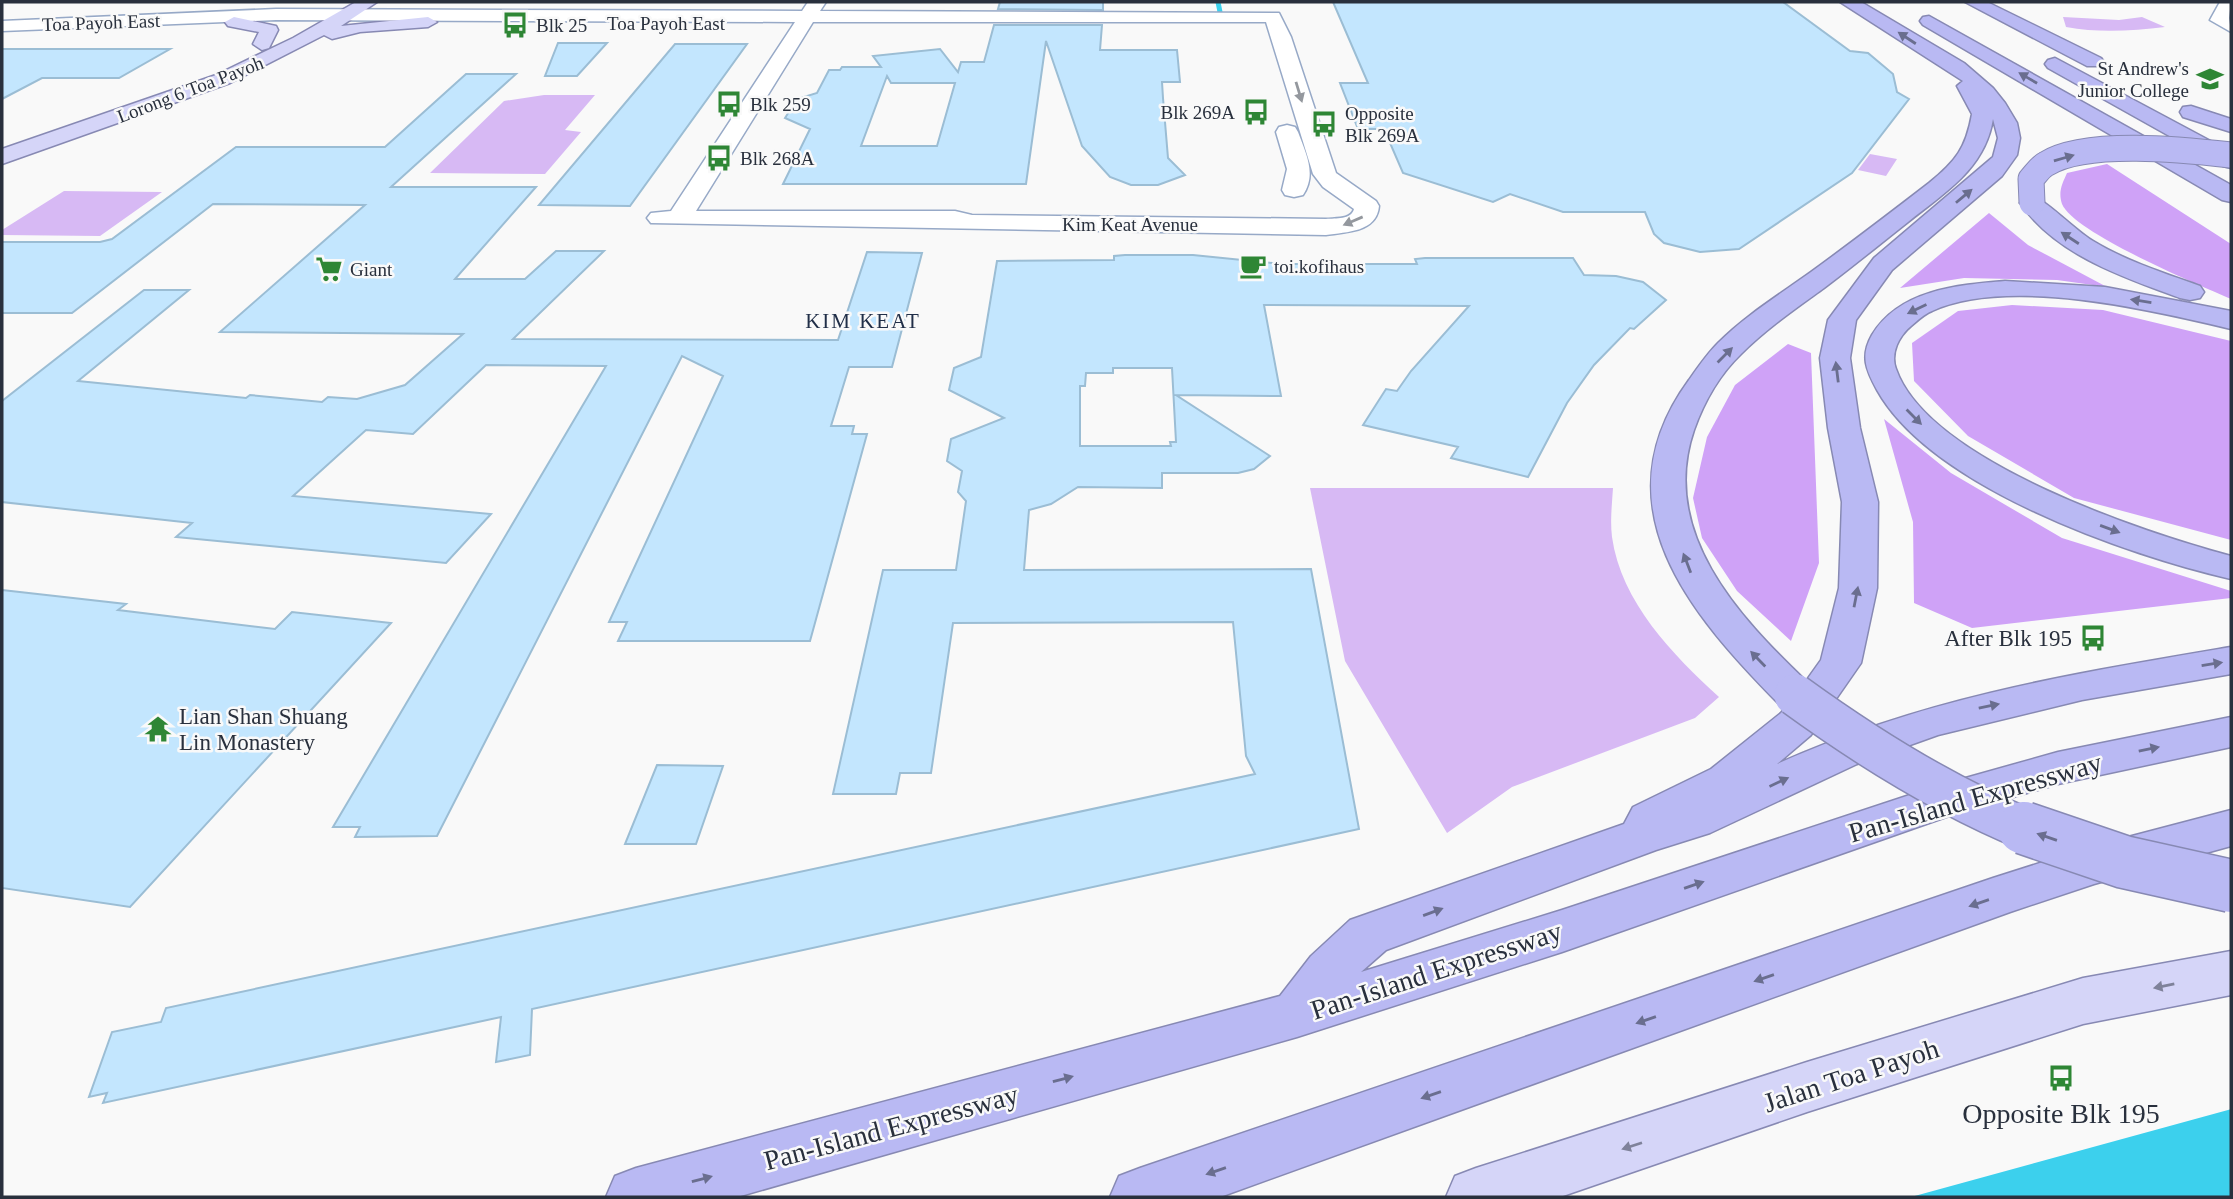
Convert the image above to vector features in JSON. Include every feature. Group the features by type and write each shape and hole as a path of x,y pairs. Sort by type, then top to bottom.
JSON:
{"highway":[{"path":"1849,2 1931,38 2231,195"},
{"path":"1968,8 2114,72"},
{"path":"1968,8 2231,161"},
{"path":"1643,836 1649,819 1727,781 1796,724 1841,663 1858,588 1860,502 1844,428 1835,358 1842,320 1883,264 1994,171 2008,153 2007,131 2001,112 1982,87 1940,55 1931,38 1907,9"},
{"path":"1931,38 1930,55 1956,74 1970,89 1983,114 1972,153 1945,181 1772,313 1720,358 1685,409 1670,447 1666,484 1674,530 1692,575 1754,656 1795,695 1902,768 2021,828 2101,856 2180,877 2231,886"},
{"path":"2170,101 2231,136"},
{"path":"2191,112 2231,126"},
{"path":"2231,155 2145,148 2090,152 2063,157 2041,166 2029,179 2027,190 2032,204 2045,219 2080,244 2146,275 2231,307"},
{"path":"2231,320 2168,305 2091,293 2024,289 1977,291 1934,300 1901,316 1885,336 1880,351 1880,368 1894,396 1954,452 2021,490 2096,524 2192,559 2231,568"},
{"path":"1297,1014 1324,974 1344,953 1368,935 1643,836 1694,821 1841,753 1963,712 2082,686 2231,661"},
{"name":"Pan-Island Expressway","path":"636,1197 1297,1014 1562,931 1937,803 2058,768 2231,732"},
{"path":"1140,1197 1993,898 2090,866 2231,828"}],"main road":[{"name":"Lorong 6 Toa Payoh","path":"2,140 190,81 262,44 368,2"},
{"name":"Lorong 6 Toa Payoh","path":"2,157 199,88 262,62 300,42 334,14"},
{"path":"234,22 266,27 269,30 262,44"},
{"path":"300,42 360,27 428,22"},
{"name":"Jalan Toa Payoh","path":"1476,1197 1807,1087 2083,1001 2231,973"}],"street":[{"path":"2229,2 2219,20 2231,27"},
{"name":"Toa Payoh East","path":"2,28 234,22 334,14 428,22 799,14"},
{"name":"Toa Payoh East","path":"2,28 334,14 799,14 1277,27"},
{"name":"Kim Keat Avenue","path":"799,14 669,218 954,219 974,215 1240,215 1270,208"},
{"name":"Kim Keat Avenue","path":"954,219 972,223 1307,226 1344,225 1359,220 1366,214 1367,206 1331,182 1325,174 1277,27"},
{"path":"1279,108 1300,173 1294,190"},
{"path":"1294,190 1330,189 1347,193"},
{"name":"Kim Keat Avenue","path":"1270,208 1271,200 1294,190"},
{"name":"Kim Keat Avenue","path":"1270,208 1282,218 1307,226"}],"shaded area":[{"path":"2063,17 2119,20 2142,17 2165,27 2090,30 2066,27"},
{"path":"544,95 595,95 565,130 581,132 545,174 430,173 504,101"},
{"path":"1870,154 1897,159 1886,176 1858,170"},
{"path":"2107,164 2231,244 2231,299 2112,243 2071,216 2062,204 2060,196 2067,173"},
{"path":"64,191 162,192 100,236 2,235 2,230"},
{"path":"1989,213 2028,245 2107,287 2057,280 1964,278 1900,288"},
{"path":"2012,305 2103,310 2231,341 2231,540 2074,498 1968,436 1914,381 1912,343 1958,311"},
{"path":"1788,344 1811,353 1819,563 1791,641 1737,591 1702,538 1693,498 1707,437 1735,385"},
{"path":"1884,419 1951,473 2062,538 2231,591 2231,598 1972,628 1914,603 1913,522"},
{"path":"1310,488 1613,488 1612,537 1626,584 1667,645 1719,697 1695,718 1512,787 1447,833 1345,661"}],"water":[{"path":"2231,1109 2231,1197 1911,1197 2228,1110"}],"building":[{"path":"1000,2 1103,2 1103,10 998,9"},
{"path":"1333,2 1783,2 1850,51 1868,53 1893,74 1897,92 1909,99 1852,173 1739,249 1700,252 1664,243 1654,234 1645,212 1563,212 1510,194 1493,202 1403,173 1384,129 1358,129 1340,83 1368,83"},
{"path":"994,25 1102,25 1100,50 1177,50 1180,82 1162,82 1163,98 1168,158 1185,175 1158,185 1131,185 1110,177 1082,146 1046,41 1026,184 783,184 810,129 785,118 797,99 817,93 829,70 840,70 842,67 881,67 873,56 940,49 958,72 961,62 984,62","holes":["887,76 891,83 955,83 937,146 861,146"]},
{"path":"558,43 607,43 577,76 545,76"},
{"path":"675,44 747,44 630,206 539,205"},
{"path":"2,49 170,49 119,78 42,78 2,99"},
{"path":"466,74 516,74 391,187 536,187 455,279 525,279 556,251 604,251 513,339 838,340 867,252 922,253 892,367 849,367 831,426 854,426 852,434 867,434 810,641 618,641 627,622 609,622 723,376 682,356 437,836 355,837 360,827 333,827 606,366 486,365 413,434 366,430 293,496 491,514 446,563 176,537 192,523 2,502 2,401 144,290 189,290 78,381 246,398 250,395 322,402 328,397 357,399 405,385 463,334 220,332 365,205 213,204 72,313 2,313 2,242 100,242 112,239 236,147 385,147"},
{"path":"1193,255 1282,264 1417,264 1415,259 1425,258 1573,258 1584,275 1616,276 1643,282 1666,300 1634,329 1630,328 1594,365 1567,403 1528,477 1451,458 1458,447 1363,425 1386,389 1397,391 1411,371 1469,306 1264,305 1281,396 1176,395 1270,456 1254,469 1238,473 1162,473 1162,488 1078,487 1051,504 1029,510 1024,570 1311,569 1359,829 532,1009 530,1055 496,1062 501,1017 103,1103 107,1093 89,1097 112,1032 161,1022 166,1008 1255,774 1246,756 1233,622 953,623 931,773 900,773 896,794 833,794 883,570 956,570 966,501 958,492 962,471 947,461 951,439 1004,418 949,390 954,368 981,357 997,261 1114,260 1114,256","holes":["1113,368 1172,368 1176,442 1170,442 1171,446 1080,446 1080,386 1085,386 1086,373 1113,373"]},
{"name":"Lian Shan Shuang Lin Monastery","path":"2,590 126,604 118,610 275,629 292,612 391,623 130,907 2,888"},
{"path":"657,765 723,766 696,844 625,844"}],"waterway":[{"path":"1218,2 1220,12"}],"place":[{"name":"Blk 25","path":"515,25"},
{"name":"St Andrew's Junior College","path":"2210,79"},
{"name":"Blk 259","path":"729,104"},
{"name":"Blk 269A","path":"1256,112"},
{"name":"Opposite Blk 269A","path":"1324,124"},
{"name":"Blk 268A","path":"719,158"},
{"name":"toi.kofihaus","path":"1253,266"},
{"name":"Giant","path":"329,269"},
{"name":"After Blk 195","path":"2093,638"},
{"name":"Lian Shan Shuang Lin Monastery","path":"158,729"},
{"name":"Opposite Blk 195","path":"2061,1078"}],"district":[{"name":"KIM KEAT","path":"863,321"}]}
